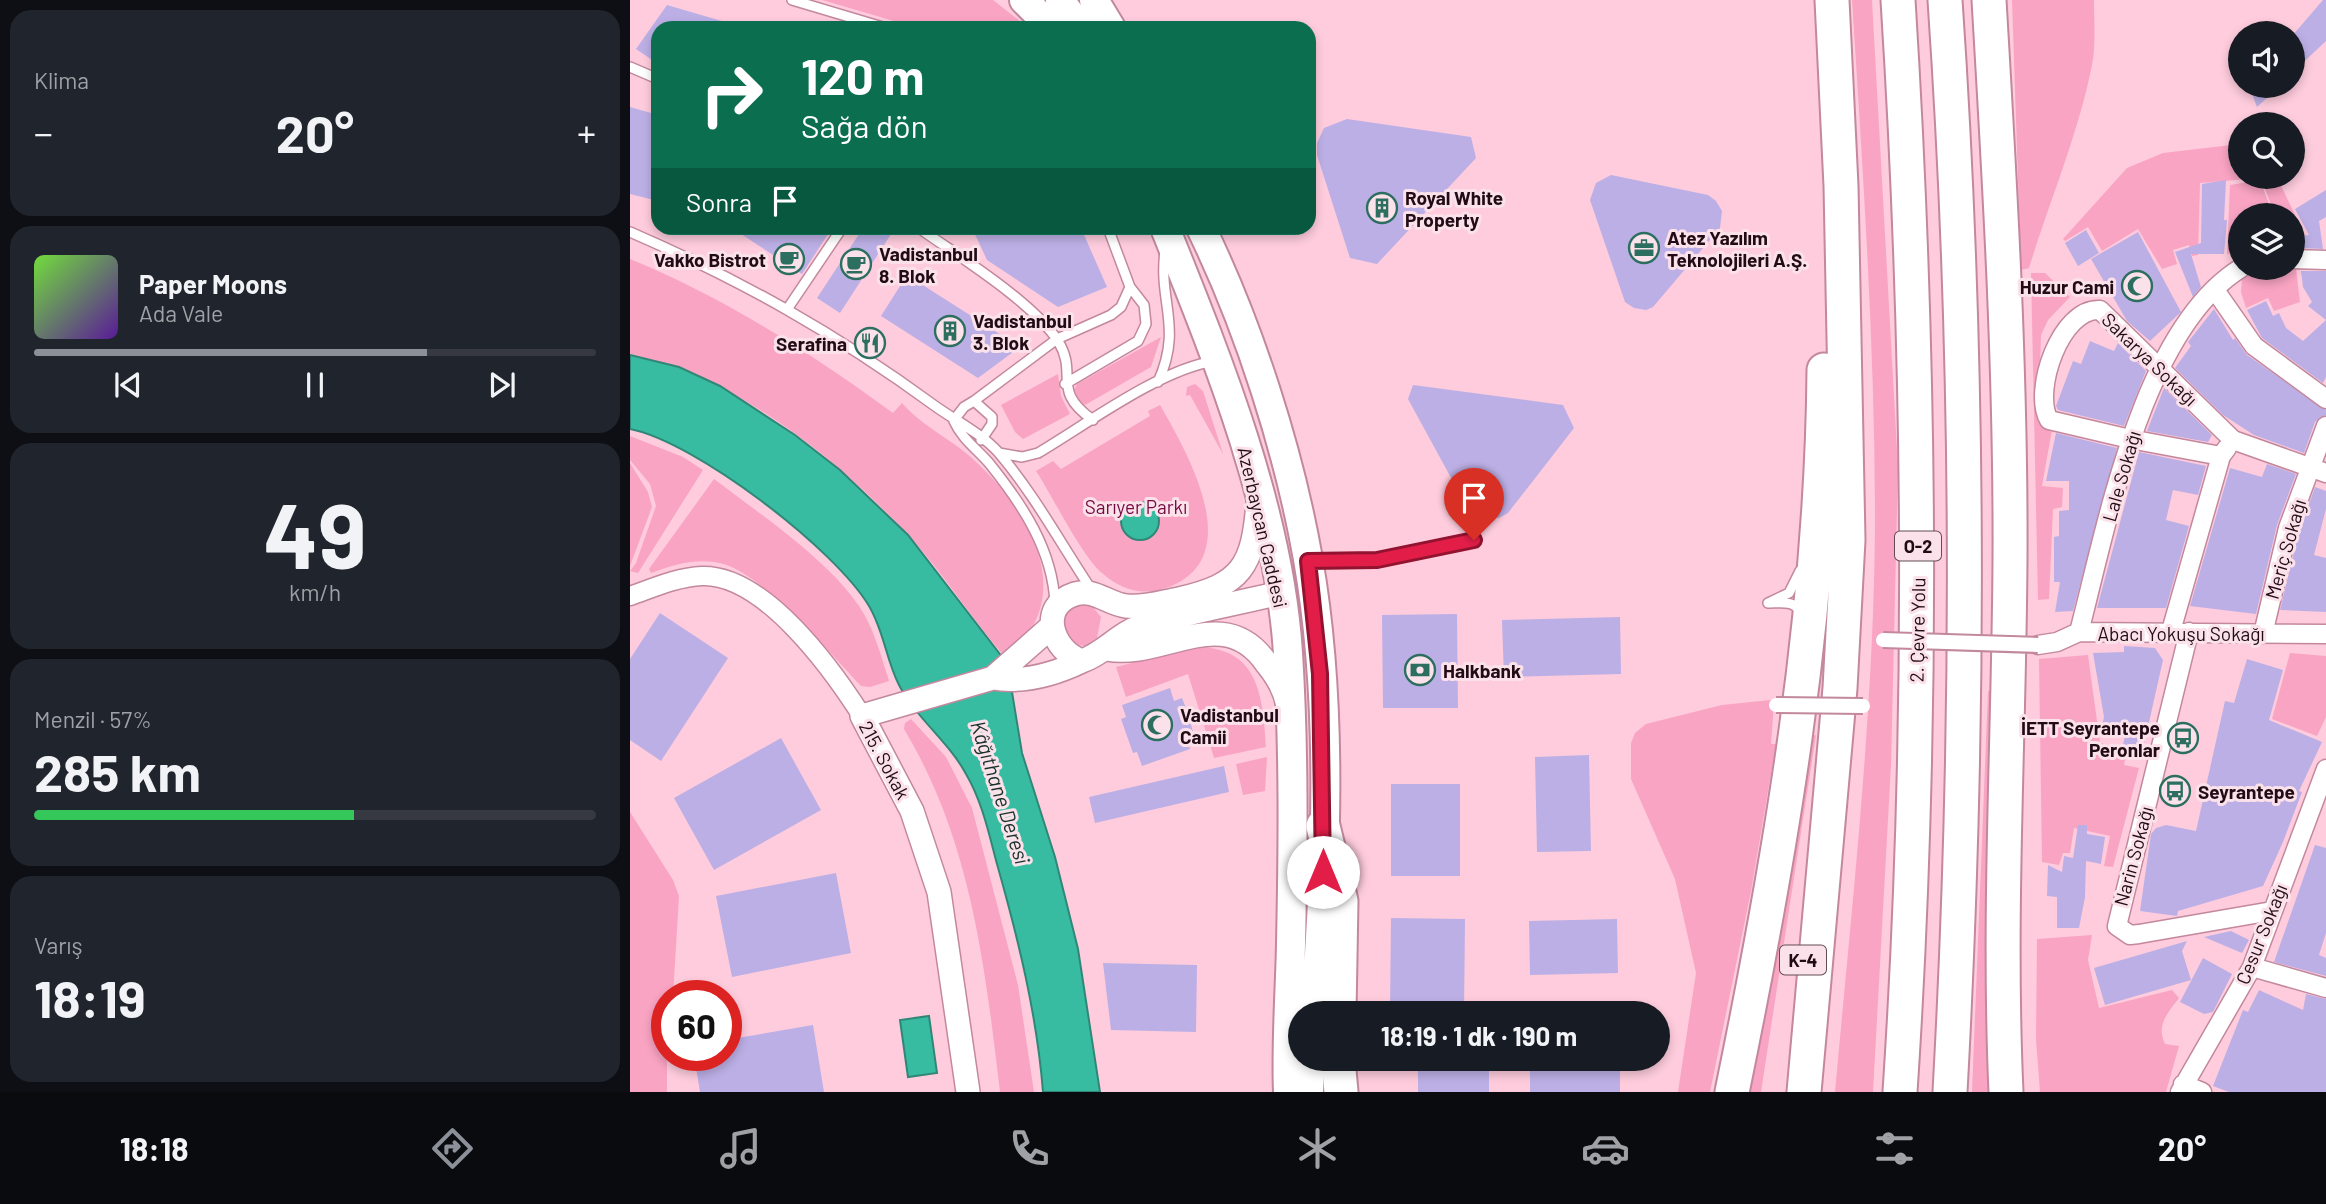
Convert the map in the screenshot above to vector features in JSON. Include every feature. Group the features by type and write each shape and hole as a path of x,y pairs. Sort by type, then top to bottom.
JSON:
{"highway":[{"path":"1804,1092 1840,688 1848,540 1841,186 1832,0"},
{"name":"2. Çevre Yolu","path":"1898,0 1912,257 1918,566 1912,888 1900,1092"},
{"name":"O-2","path":"1945,0 1961,282 1965,547 1965,688 1950,1092"},
{"path":"1989,0 2004,255 2010,471 2003,938 2006,1092"},
{"path":"1732,1092 1782,836 1818,541 1824,417 1822,165 1825,100 1834,53"},
{"path":"1323,826 1341,901 1339,1001"},
{"name":"K-4","path":"1783,1092 1826,828"},
{"path":"1339,1071 1341,1092"}],"main road":[{"path":"1024,0 1045,21"},
{"path":"1060,0 1075,21"},
{"path":"1094,0 1107,21"},
{"name":"Azerbaycan Caddesi","path":"1168,235 1216,361 1258,493 1280,593 1288,653 1289,708 1292,903 1289,1092"},
{"name":"Azerbaycan Caddesi","path":"1204,235 1246,337 1287,470 1308,561 1320,674 1323,826 1323,895 1316,1001"},
{"path":"1280,593 1296,586 1304,577 1308,561"},
{"path":"1309,1092 1310,1071"}],"street":[{"path":"2305,259 2326,260"},
{"name":"Lale Sokağı","path":"2079,632 2130,439 2162,368 2167,349 2215,290 2228,279"},
{"path":"2215,290 2254,346 2326,399"},
{"name":"Sakarya Sokağı","path":"2221,456 2049,420 2043,403 2047,373 2067,326 2084,313 2100,310 2233,440 2319,470"},
{"name":"Meriç Sokağı","path":"2263,634 2282,549 2319,470 2326,426"},
{"path":"2180,632 2221,456 2233,440"},
{"path":"993,678 1053,619 1071,595 1100,597 1123,606 1147,606 1225,586 1242,571 1252,552 1258,493"},
{"name":"215. Sokak","path":"630,596 661,584 696,577 737,583 770,606 869,714 924,808 952,889 981,1092"},
{"path":"869,714 993,678 1004,680 1046,674 1107,649 1117,639 1140,626 1280,593"},
{"path":"1100,597 1115,614 1116,626 1107,649"},
{"path":"1053,619 1056,641 1062,650 1082,661"},
{"name":"Abacı Yokuşu Sokağı","path":"2038,645 2057,642 2079,632 2326,634"},
{"name":"Narin Sokağı","path":"2180,632 2117,926 2130,935 2272,911"},
{"path":"1107,649 1126,649 1212,634 1249,641 1285,693 1289,708"},
{"path":"1883,640 2038,645"},
{"path":"1776,705 1863,706"},
{"name":"215. Sokak","path":"869,714 912,811 939,892 968,1092"},
{"name":"Cesur Sokağı","path":"2181,1088 2252,968 2326,769"},
{"path":"2252,968 2326,988"},
{"path":"2181,1088 2202,1092"}],"lane":[{"path":"792,0 862,21"},
{"path":"630,66 651,76"},
{"path":"630,232 788,308 866,355 954,420 984,437 999,453 1100,597"},
{"path":"788,308 837,235"},
{"path":"928,235 1022,305 1056,339 1068,366 1065,384 1071,401 1093,420"},
{"path":"1065,384 1138,341 1146,324 1143,305 1130,287 1111,235"},
{"path":"1158,382 1170,350 1171,320 1163,263 1166,235"},
{"path":"954,420 964,407 1056,339 1111,315 1121,307 1130,287"},
{"path":"999,453 1022,457 1038,453 1158,382 1192,367 1216,361"},
{"path":"974,401 992,417 992,424 974,448"},
{"path":"1806,541 1824,417"},
{"path":"954,420 1014,497 1042,544 1054,588 1053,619"},
{"path":"1308,561 1377,560 1474,540"},
{"path":"1802,560 1789,593 1768,603 1788,603 1796,606 1808,636"}],"green space":[{"path":"822,0 993,0 1020,21 894,21"},
{"path":"1852,0 1872,0 1898,468 1891,765 1873,1092 1835,1092 1855,879 1874,593 1871,326"},
{"path":"2012,0 2094,0 2093,57 2079,117 2029,268 2021,270"},
{"path":"2228,145 2228,181 2200,183 2198,255 2192,256 2189,245 2173,250 2177,264 2162,269 2138,229 2102,251 2088,227 2065,241 2063,239 2127,168 2163,153"},
{"path":"2230,189 2263,189 2269,203 2229,203"},
{"path":"2265,189 2283,189 2289,203 2270,203"},
{"path":"630,259 700,291 766,328 893,413 902,403 924,423 966,453 988,474 1009,498 1026,524 1038,551 1043,579 1041,607 1028,633 1005,657 909,536 849,477 817,450 782,424 709,382 670,366 630,355"},
{"path":"2031,273 2045,273 2070,297 2048,320 2041,335 2038,421 2053,424 2042,486 2063,488 2062,507 2053,509 2049,599 2038,600"},
{"path":"2242,280 2297,280 2300,302 2274,311 2268,298 2246,308 2241,292"},
{"path":"1161,337 1151,367 1085,405 1080,402 1074,390 1077,384"},
{"path":"1058,374 1061,396 1070,414 1023,439 1015,432 1001,405"},
{"path":"1195,384 1203,391 1223,454 1190,395 1186,396 1187,387"},
{"name":"Sarıyer Parkı","path":"1160,405 1196,477 1205,504 1208,530 1204,554 1191,574 1166,588 1132,590 1117,584 1094,565 1076,540 1036,471 1053,461 1061,469 1150,416 1148,411"},
{"path":"630,436 683,457 703,470 638,573 630,571 636,563 656,506 650,484 630,460"},
{"path":"630,463 648,492 652,507 630,566"},
{"path":"714,479 792,538 845,588 869,623 889,681 870,687 861,686 772,594 732,567 698,561 651,573 649,569"},
{"path":"1078,602 1092,606 1101,617 1097,638 1085,646 1070,644 1058,620"},
{"path":"1194,647 1216,649 1232,655 1245,665 1259,693 1266,747 1214,758 1188,674 1126,697 1116,667"},
{"path":"2290,653 2326,656 2326,717 2317,736 2272,719"},
{"path":"2088,655 2100,743 2127,749 2124,765 2139,768 2113,867 2104,866 2110,836 2074,828 2070,853 2063,853 2059,865 2042,862 2039,659"},
{"path":"1996,690 1992,1092 1972,1092 1988,691"},
{"path":"1781,699 1774,703 1771,744 1776,744 1751,891 1710,1092 1678,1092 1696,973 1675,879 1631,779 1631,743 1635,733 1646,724 1722,705"},
{"path":"911,719 946,757 972,808 1018,985 1034,1092 1000,1092 972,905 945,815 927,771 904,729 905,723"},
{"path":"1816,735 1761,1092 1747,1092 1770,985 1812,736"},
{"path":"1267,757 1265,791 1243,795 1236,764"},
{"path":"630,812 673,880 679,896 674,980 651,980 651,1071 667,1071 667,1092 630,1092"},
{"path":"2092,935 2088,960 2099,1008 2172,990 2179,998 2162,1025 2165,1044 2179,1046 2166,1092 2040,1092 2036,1039 2037,939"}],"water":[{"name":"Kâğıthane Deresi","path":"630,355 679,367 720,386 795,435 840,470 908,535 1016,675 1012,692 1022,753 1055,857 1078,949 1100,1092 1043,1092 1026,977 981,806 959,762 914,708 899,685 869,606 827,556 762,501 690,454 658,438 630,429"},
{"path":"1140,502 1153,508 1159,521 1153,534 1140,540 1127,534 1121,521 1127,508"},
{"path":"929,1016 937,1073 908,1077 900,1020"}],"building":[{"path":"2323,0 2326,0 2326,41 2305,61 2305,21"},
{"path":"667,5 722,21 656,21"},
{"path":"651,28 651,59 636,49"},
{"path":"2254,98 2267,98 2257,107"},
{"path":"630,107 651,113 651,199 630,194"},
{"name":"Royal White Property","path":"1347,119 1471,137 1476,158 1377,264 1350,258 1317,155 1317,143 1324,128"},
{"path":"1611,175 1708,195 1722,211 1720,228 1653,307 1646,310 1634,308 1625,302 1590,200 1596,183"},
{"path":"2226,180 2224,254 2191,254 2201,287 2193,297 2175,252 2201,243 2202,184"},
{"path":"2326,190 2326,217 2319,221 2323,249 2305,248 2305,235 2309,235 2305,228 2305,203"},
{"path":"2086,230 2099,253 2078,266 2065,243"},
{"name":"Huzur Cami","path":"2138,232 2181,312 2150,341 2127,321 2091,259"},
{"path":"743,235 827,235 802,274"},
{"name":"Vadistanbul 8. Blok","path":"858,235 890,235 840,313 817,298"},
{"path":"975,235 1084,235 1107,287 1058,307 987,260"},
{"path":"2305,271 2326,271 2326,320 2308,306 2312,302 2303,287"},
{"name":"Vadistanbul 3. Blok","path":"907,275 1020,347 978,378 881,316"},
{"path":"2266,301 2273,316 2279,313 2286,328 2303,341 2326,320 2326,377 2323,383 2262,338 2247,310"},
{"path":"2214,309 2233,340 2235,338 2247,355 2326,410 2326,415 2315,422 2304,453 2254,435 2223,415 2175,368 2191,346 2188,342"},
{"path":"2090,341 2114,351 2118,343 2146,371 2124,426 2058,410 2056,406 2073,361 2081,364"},
{"path":"1413,385 1563,405 1574,428 1508,513 1499,518 1484,519 1467,507 1408,399"},
{"path":"2164,388 2212,435 2208,442 2147,431"},
{"path":"2056,433 2117,448 2073,611 2055,612 2060,582 2054,582 2054,537 2059,536 2059,511 2069,510 2069,481 2046,481"},
{"path":"2139,452 2206,466 2198,495 2173,490 2166,520 2189,526 2166,608 2097,608"},
{"path":"2267,464 2296,474 2277,525 2256,614 2190,606 2230,468 2262,477"},
{"path":"2315,487 2326,491 2326,509 2314,555 2326,558 2326,612 2280,610 2299,531"},
{"path":"660,613 728,658 661,761 630,740 630,659"},
{"path":"1457,614 1458,708 1383,708 1382,615"},
{"path":"1620,617 1621,674 1504,677 1502,620"},
{"path":"2124,646 2155,648 2163,660 2143,749 2123,745 2126,731 2102,726 2104,717 2093,653 2124,652"},
{"path":"2247,659 2283,670 2269,720 2322,742 2299,791 2302,792 2283,842 2263,886 2178,911 2177,916 2140,911 2151,834 2156,828 2166,825 2196,831 2225,701 2234,703"},
{"name":"Vadistanbul Camii","path":"1170,688 1174,701 1182,698 1188,713 1193,732 1186,735 1190,749 1142,766 1137,752 1133,753 1121,719 1126,717 1122,705"},
{"path":"781,738 821,810 714,870 674,798"},
{"path":"1589,755 1591,851 1537,852 1535,757"},
{"path":"1224,766 1229,792 1095,823 1089,797"},
{"path":"1391,784 1460,784 1460,876 1391,876"},
{"path":"2078,825 2087,825 2087,834 2105,837 2101,864 2086,861 2085,897 2079,928 2057,928 2057,897 2047,896 2048,865 2062,872 2064,856 2073,858"},
{"path":"2315,845 2326,848 2326,933 2319,955 2326,958 2326,976 2274,962"},
{"path":"836,873 851,953 732,977 716,896"},
{"path":"1391,918 1465,919 1464,1001 1390,1001"},
{"path":"1617,919 1618,973 1530,975 1529,921"},
{"path":"2231,931 2249,940 2242,953 2204,937"},
{"path":"2187,941 2182,951 2191,980 2105,1005 2094,968"},
{"path":"2203,958 2232,974 2213,1012 2204,1014 2180,1002"},
{"path":"1103,963 1197,965 1196,1032 1111,1030"},
{"path":"2259,990 2303,1010 2306,994 2326,999 2326,1092 2229,1092 2213,1086 2243,1010 2248,1012"},
{"path":"813,1025 824,1092 700,1092 697,1071 742,1071 742,1037"},
{"path":"1418,1071 1489,1071 1489,1092 1418,1092"},
{"path":"1530,1071 1620,1071 1620,1092 1530,1092"}],"place":[{"name":"Royal White Property","path":"1382,208"},
{"name":"Atez Yazılım Teknolojileri A.Ş.","path":"1644,248"},
{"name":"Vakko Bistrot","path":"789,259"},
{"name":"Vadistanbul 8. Blok","path":"856,264"},
{"name":"Huzur Cami","path":"2137,286"},
{"name":"Vadistanbul 3. Blok","path":"950,331"},
{"name":"Serafina","path":"870,343"},
{"name":"Halkbank","path":"1420,670"},
{"name":"Vadistanbul Camii","path":"1157,725"},
{"name":"İETT Seyrantepe Peronlar","path":"2183,738"},
{"name":"Seyrantepe","path":"2175,791"}],"route":[{"path":"1323,872 1320,674 1308,561 1377,560 1474,540"}]}
